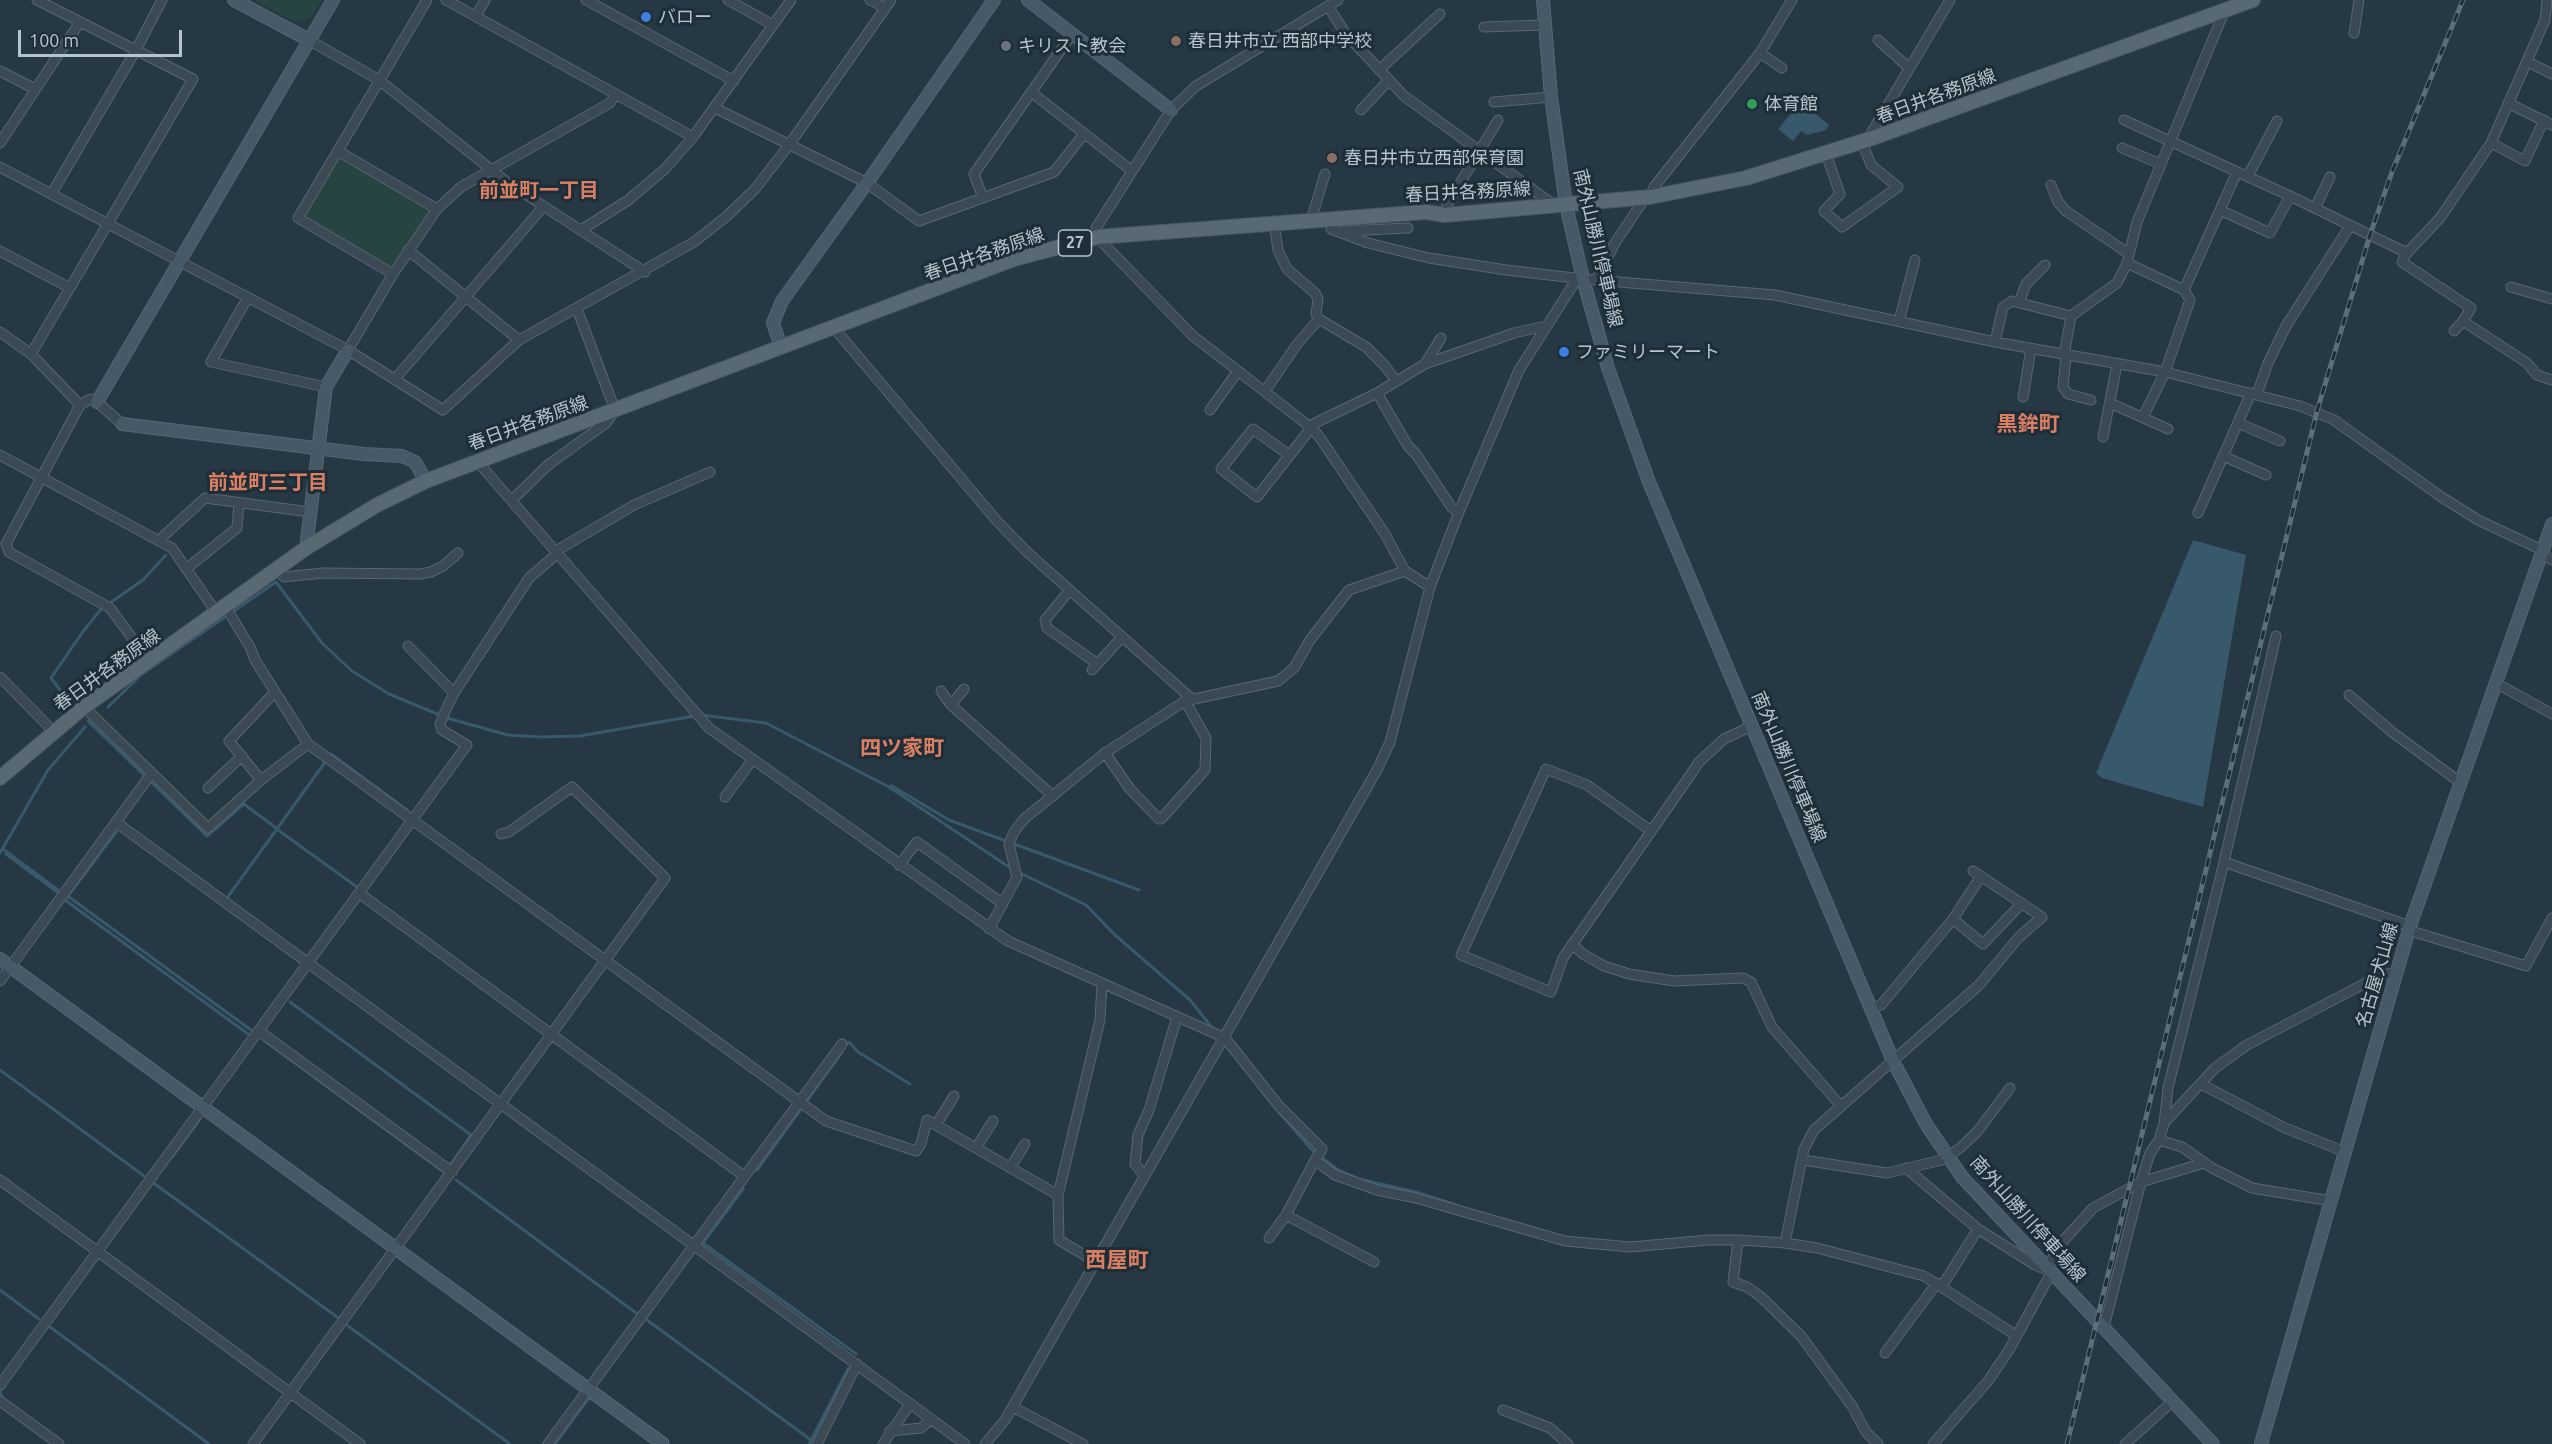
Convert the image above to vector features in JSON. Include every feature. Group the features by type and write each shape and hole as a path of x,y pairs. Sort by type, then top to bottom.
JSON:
{"main road":[{"path":"234,0 309,40"},
{"path":"97,402 333,0"},
{"path":"781,346 772,322 782,301 994,0"},
{"path":"1029,0 1170,110"},
{"name":"南外山勝川停車場線","path":"1543,0 1560,205 1610,372 1649,482 1893,1061 1926,1124 1962,1177 2213,1444"},
{"name":"春日井各務原線","path":"2,771 84,707 220,609 306,548 367,510 426,481 477,461 1014,259 1097,237 1426,212 1445,215 1648,197 1746,178 1865,141 2253,0"},
{"path":"306,548 326,387 348,351"},
{"path":"122,423 364,454 402,456 415,462 426,481"},
{"name":"名古屋犬山線","path":"2261,1444 2409,928 2496,683 2545,555 2552,524"},
{"path":"5,963 663,1444"}],"street":[{"path":"31,354 194,79 38,0"},
{"path":"52,194 136,50 162,0"},
{"path":"393,274 298,218 428,0"},
{"path":"446,0 693,137"},
{"path":"476,16 485,0"},
{"path":"586,0 734,81"},
{"path":"728,0 773,26"},
{"path":"581,230 627,201 658,175 693,137 791,0"},
{"path":"0,166 348,351 443,410 519,340 645,272 694,242 727,216 755,189 789,145 888,4 870,0"},
{"path":"1338,0 1196,86 1170,110 1096,228 1097,237 1193,336 1310,427 1385,534 1405,571 1430,587"},
{"path":"1596,280 1615,243 1654,187 1760,53 1792,0"},
{"path":"1826,154 1840,194 1824,211 1842,227 1898,187 1871,165 1865,141 1950,0"},
{"path":"2354,33 2359,0"},
{"path":"2454,331 2471,308 2402,262 2407,253 2440,218 2491,143 2548,22 2547,0"},
{"path":"1328,6 1345,33 1404,96 1560,205"},
{"path":"2091,400 2068,394 2063,387 2071,316 2117,284 2128,258 2137,222 2222,17 2221,11"},
{"path":"1379,70 1440,14"},
{"path":"0,143 80,22"},
{"path":"1484,27 1545,25"},
{"path":"982,198 974,174 1072,34"},
{"path":"309,40 379,80 492,170 543,207 645,272"},
{"path":"1878,40 1909,68"},
{"path":"1760,53 1782,68"},
{"path":"2528,62 2552,74"},
{"path":"0,71 35,89"},
{"path":"1361,110 1388,81"},
{"path":"1031,92 1131,170"},
{"path":"348,351 408,249 437,209 461,187 610,103 616,94"},
{"path":"1494,102 1551,97"},
{"path":"2491,143 2525,161 2548,123 2508,103"},
{"path":"715,108 867,183 919,221 1054,172 1084,134"},
{"path":"1445,215 1447,205 1498,120"},
{"path":"2124,120 2248,176 2407,253"},
{"path":"2248,176 2277,121"},
{"path":"2122,148 2161,164"},
{"path":"338,151 437,209"},
{"path":"2184,290 2237,172"},
{"path":"1311,220 1325,174"},
{"path":"2315,208 2330,177"},
{"path":"2051,185 2058,202 2066,211 2128,258 2184,290 2190,300 2165,372 2143,417"},
{"path":"2220,210 2270,233 2290,196"},
{"path":"395,379 543,207"},
{"path":"1330,219 1331,229 1368,243 1429,258 1506,270 1596,280 1775,295 1995,342 2165,372 2312,409 2334,420 2440,496 2478,520 2545,555"},
{"path":"1274,223 1278,250 1287,269 1315,293 1318,299 1316,314 1319,320 1366,348 1385,366 1396,381"},
{"path":"2198,513 2238,423 2286,326 2350,226"},
{"path":"1338,231 1408,228"},
{"path":"408,249 519,340"},
{"path":"0,251 70,288"},
{"path":"1899,321 1915,260"},
{"path":"2019,303 2026,284 2045,265"},
{"path":"986,1444 1013,1407 1222,1042 1390,742 1430,587 1459,512 1519,370 1546,326 1580,278"},
{"path":"2511,287 2552,299"},
{"path":"248,297 211,362 326,387"},
{"path":"1995,342 2003,306 2012,301 2071,316"},
{"path":"512,500 548,465 606,423 615,410 577,309"},
{"path":"1265,391 1298,343 1319,320"},
{"path":"2463,321 2527,363 2537,375 2552,380"},
{"path":"1289,455 1253,429 1221,469 1257,497 1289,455 1310,427 1377,393 1425,364 1514,333 1546,326"},
{"path":"834,328 997,522 1188,700 1206,738 1205,770 1161,819 1130,789 1104,753"},
{"path":"0,332 31,354 80,405"},
{"path":"1425,364 1441,338"},
{"path":"2023,397 2031,349"},
{"path":"2103,437 2117,364"},
{"path":"1210,410 1238,370"},
{"path":"1377,393 1408,446 1416,454 1452,508 1459,512"},
{"path":"122,423 97,402 90,399 80,405 6,544 4,552 9,552 110,608 149,661"},
{"path":"2110,403 2168,429"},
{"path":"2238,423 2280,441"},
{"path":"0,455 172,548 186,569 220,609 308,744 826,1121 860,1134 916,1150 921,1144 927,1120 1058,1196"},
{"path":"2223,456 2266,475"},
{"path":"477,461 709,728 1008,941 1177,1017 1222,1042 1279,1106 1322,1149 1286,1215 1269,1238"},
{"path":"0,1385 467,745 446,734 440,724 454,693 529,579 557,552 634,505 710,472"},
{"path":"158,541 204,498 310,512"},
{"path":"186,569 237,528 239,503"},
{"path":"278,569 284,577 323,573 420,574 443,566 458,553"},
{"path":"989,929 1017,877 1009,844 1014,832 1024,819 1104,753 1188,700 1278,681 1294,668 1310,640 1349,590 1405,571"},
{"path":"1069,591 1046,620 1047,628 1092,665 1122,637"},
{"path":"2104,1327 2141,1182 2150,1153 2159,1140 2164,1124 2168,1088 2224,862 2276,636"},
{"path":"408,646 454,693"},
{"path":"0,677 54,732"},
{"path":"2496,683 2552,714"},
{"path":"951,705 964,690"},
{"path":"941,691 951,705 1053,795"},
{"path":"261,780 229,741 275,692"},
{"path":"2349,695 2392,732 2461,783"},
{"path":"84,707 208,828 261,780 308,744"},
{"path":"1651,831 1587,785 1546,769 1461,955 1551,992 1563,958 1572,944 1651,831 1699,762 1724,739 1752,726"},
{"path":"208,788 242,756"},
{"path":"725,797 753,759"},
{"path":"0,981 5,963 117,823 151,774"},
{"path":"253,1444 553,1035 665,878 572,787 509,832 501,834"},
{"path":"117,823 965,1444"},
{"path":"899,865 916,842 1003,904"},
{"path":"2224,862 2409,928 2526,966 2552,918"},
{"path":"1785,1243 1804,1149 1810,1135 1979,985 2019,937 2042,917 1977,873 1953,919 1881,1005 1871,1009"},
{"path":"358,893 744,1176"},
{"path":"1953,919 1983,944 2022,903"},
{"path":"1572,944 1583,954 1604,966 1629,974 1674,981 1743,978 1751,982 1772,1027 1841,1106"},
{"path":"2164,1124 2215,1068 2247,1045 2381,975 2395,973"},
{"path":"1096,1262 1059,1240 1058,1196 1100,1020 1102,983"},
{"path":"1145,1176 1134,1164 1138,1136 1149,1110 1177,1017"},
{"path":"259,1031 452,1172"},
{"path":"548,1444 842,1044"},
{"path":"2200,1084 2285,1128 2345,1152"},
{"path":"1803,1160 1887,1173 1948,1157 1977,1132 2010,1088"},
{"path":"936,1125 954,1096"},
{"path":"976,1148 993,1121"},
{"path":"2159,1140 2182,1147 2204,1163 2252,1188 2331,1202"},
{"path":"1010,1168 1025,1144"},
{"path":"1315,1161 1335,1175 1355,1184 1416,1198 1565,1241 1630,1247 1709,1240 1785,1243 1817,1248 1903,1269 1924,1276 1940,1285 2017,1336"},
{"path":"1933,1444 1988,1381 2017,1336 2050,1272 2055,1250 2093,1208 2141,1182 2204,1163"},
{"path":"1906,1167 1978,1229 2050,1272"},
{"path":"0,1180 360,1444"},
{"path":"1286,1215 1374,1262"},
{"path":"1885,1353 1940,1285 1978,1229"},
{"path":"1738,1240 1733,1282 1747,1287 1760,1296 1801,1336 1852,1406 1866,1432 1878,1444"},
{"path":"817,1444 857,1364"},
{"path":"0,1401 59,1444"},
{"path":"2125,1444 2173,1401"},
{"path":"883,1444 910,1404"},
{"path":"1013,1407 1083,1444"},
{"path":"1503,1410 1550,1428 1568,1444"},
{"path":"890,1431 921,1428 931,1419"}],"green space":[{"path":"254,0 322,0 312,17 296,22"},
{"path":"343,158 426,207 428,212 394,264 389,265 307,218 306,214 338,160"}],"water":[{"path":"1804,98 1819,110 1816,114 1829,125 1826,130 1807,135 1801,131 1793,141 1778,129"},
{"path":"2193,540 2246,555 2203,807 2102,778 2096,773"}],"waterway":[{"path":"72,706 51,678 101,609 143,580 166,555"},
{"path":"108,707 142,674 276,582 322,643 352,671 389,694 447,718 508,735 540,737 580,736 694,716"},
{"path":"701,715 766,723 889,787 1012,869"},
{"path":"88,721 207,836 244,804 276,828"},
{"path":"0,853 48,770 85,727"},
{"path":"227,898 331,754 407,810"},
{"path":"889,787 892,786 949,820 1139,890"},
{"path":"278,830 357,887"},
{"path":"116,832 65,900 248,1034"},
{"path":"3,849 58,890"},
{"path":"6,854 57,892"},
{"path":"1018,872 1086,905 1115,935 1190,1000 1214,1030"},
{"path":"69,897 251,1030"},
{"path":"290,1002 471,1135 449,1167"},
{"path":"226,1082 256,1040"},
{"path":"265,1041 441,1170"},
{"path":"845,1046 848,1042 850,1043 858,1052 910,1084"},
{"path":"757,1170 842,1052"},
{"path":"0,1070 144,1176"},
{"path":"1279,1112 1312,1150 1338,1170 1359,1179 1416,1192 1456,1205"},
{"path":"172,1157 200,1119"},
{"path":"456,1180 636,1313"},
{"path":"155,1184 337,1317"},
{"path":"743,1189 703,1243 856,1354"},
{"path":"0,1290 39,1319"},
{"path":"647,1320 811,1440"},
{"path":"348,1326 510,1444"},
{"path":"50,1327 209,1444"},
{"path":"809,1444 848,1369"},
{"path":"3,1399 0,1391 4,1387"},
{"path":"555,1444 588,1399 592,1399"}],"railway":[{"path":"2067,1444 2317,411 2370,235 2392,172 2463,0"}],"place":[{"name":"バロー","path":"646,17"},
{"name":"春日井市立 西部中学校","path":"1176,41"},
{"name":"キリスト教会","path":"1006,46"},
{"name":"体育館","path":"1752,104"},
{"name":"春日井市立西部保育園","path":"1332,158"},
{"name":"ファミリーマート","path":"1564,352"}],"district":[{"name":"前並町一丁目","path":"539,190"},
{"name":"黒鉾町","path":"2028,424"},
{"name":"前並町三丁目","path":"268,482"},
{"name":"四ツ家町","path":"902,748"},
{"name":"西屋町","path":"1117,1260"}]}
